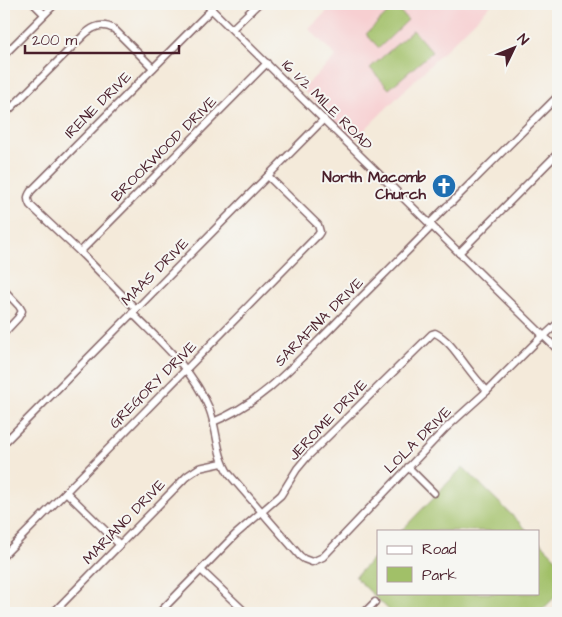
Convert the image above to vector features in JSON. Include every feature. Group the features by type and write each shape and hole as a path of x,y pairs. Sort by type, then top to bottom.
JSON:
{"street":[{"path":"34,4 44,14"},
{"path":"4,55 55,4"},
{"name":"16 1/2 MILE ROAD","path":"206,4 558,350"},
{"path":"232,29 258,4"},
{"name":"IRENE DRIVE","path":"80,252 30,205 27,200 28,196 212,9"},
{"path":"4,115 90,29 97,26 107,26 114,29 153,68"},
{"name":"BROOKWOOD DRIVE","path":"80,252 267,63"},
{"name":"SARAFINA DRIVE","path":"213,422 242,409 277,382 431,225 447,206 558,96"},
{"name":"MAAS DRIVE","path":"4,443 324,119"},
{"path":"459,253 558,153"},
{"name":"GREGORY DRIVE","path":"4,555 320,232 314,220 268,176"},
{"path":"80,252 186,370 210,410 222,463 229,474 262,512"},
{"path":"4,290 22,311 4,333"},
{"name":"LOLA DRIVE","path":"262,512 304,559 312,562 323,557 446,428 558,323"},
{"name":"JEROME DRIVE","path":"159,613 235,535 282,495 297,469 307,457 428,337 435,333 442,337 487,390"},
{"name":"MARIANO DRIVE","path":"53,613 187,476 199,468 222,463"},
{"path":"408,467 434,493"},
{"path":"66,492 120,545"},
{"path":"201,570 246,613"},
{"path":"364,613 375,602"}],"shaded area":[{"path":"334,4 492,4 353,141 302,89 336,56 309,29"}],"green space":[{"path":"395,6 408,20 379,48 366,34"},
{"path":"413,30 432,52 389,89 370,68"},
{"path":"463,467 527,530 402,530"},
{"path":"540,542 558,560 558,594 539,613 392,613 355,577 377,554 377,594 540,594"}],"place":[{"name":"North Macomb Church","path":"444,186"}]}
